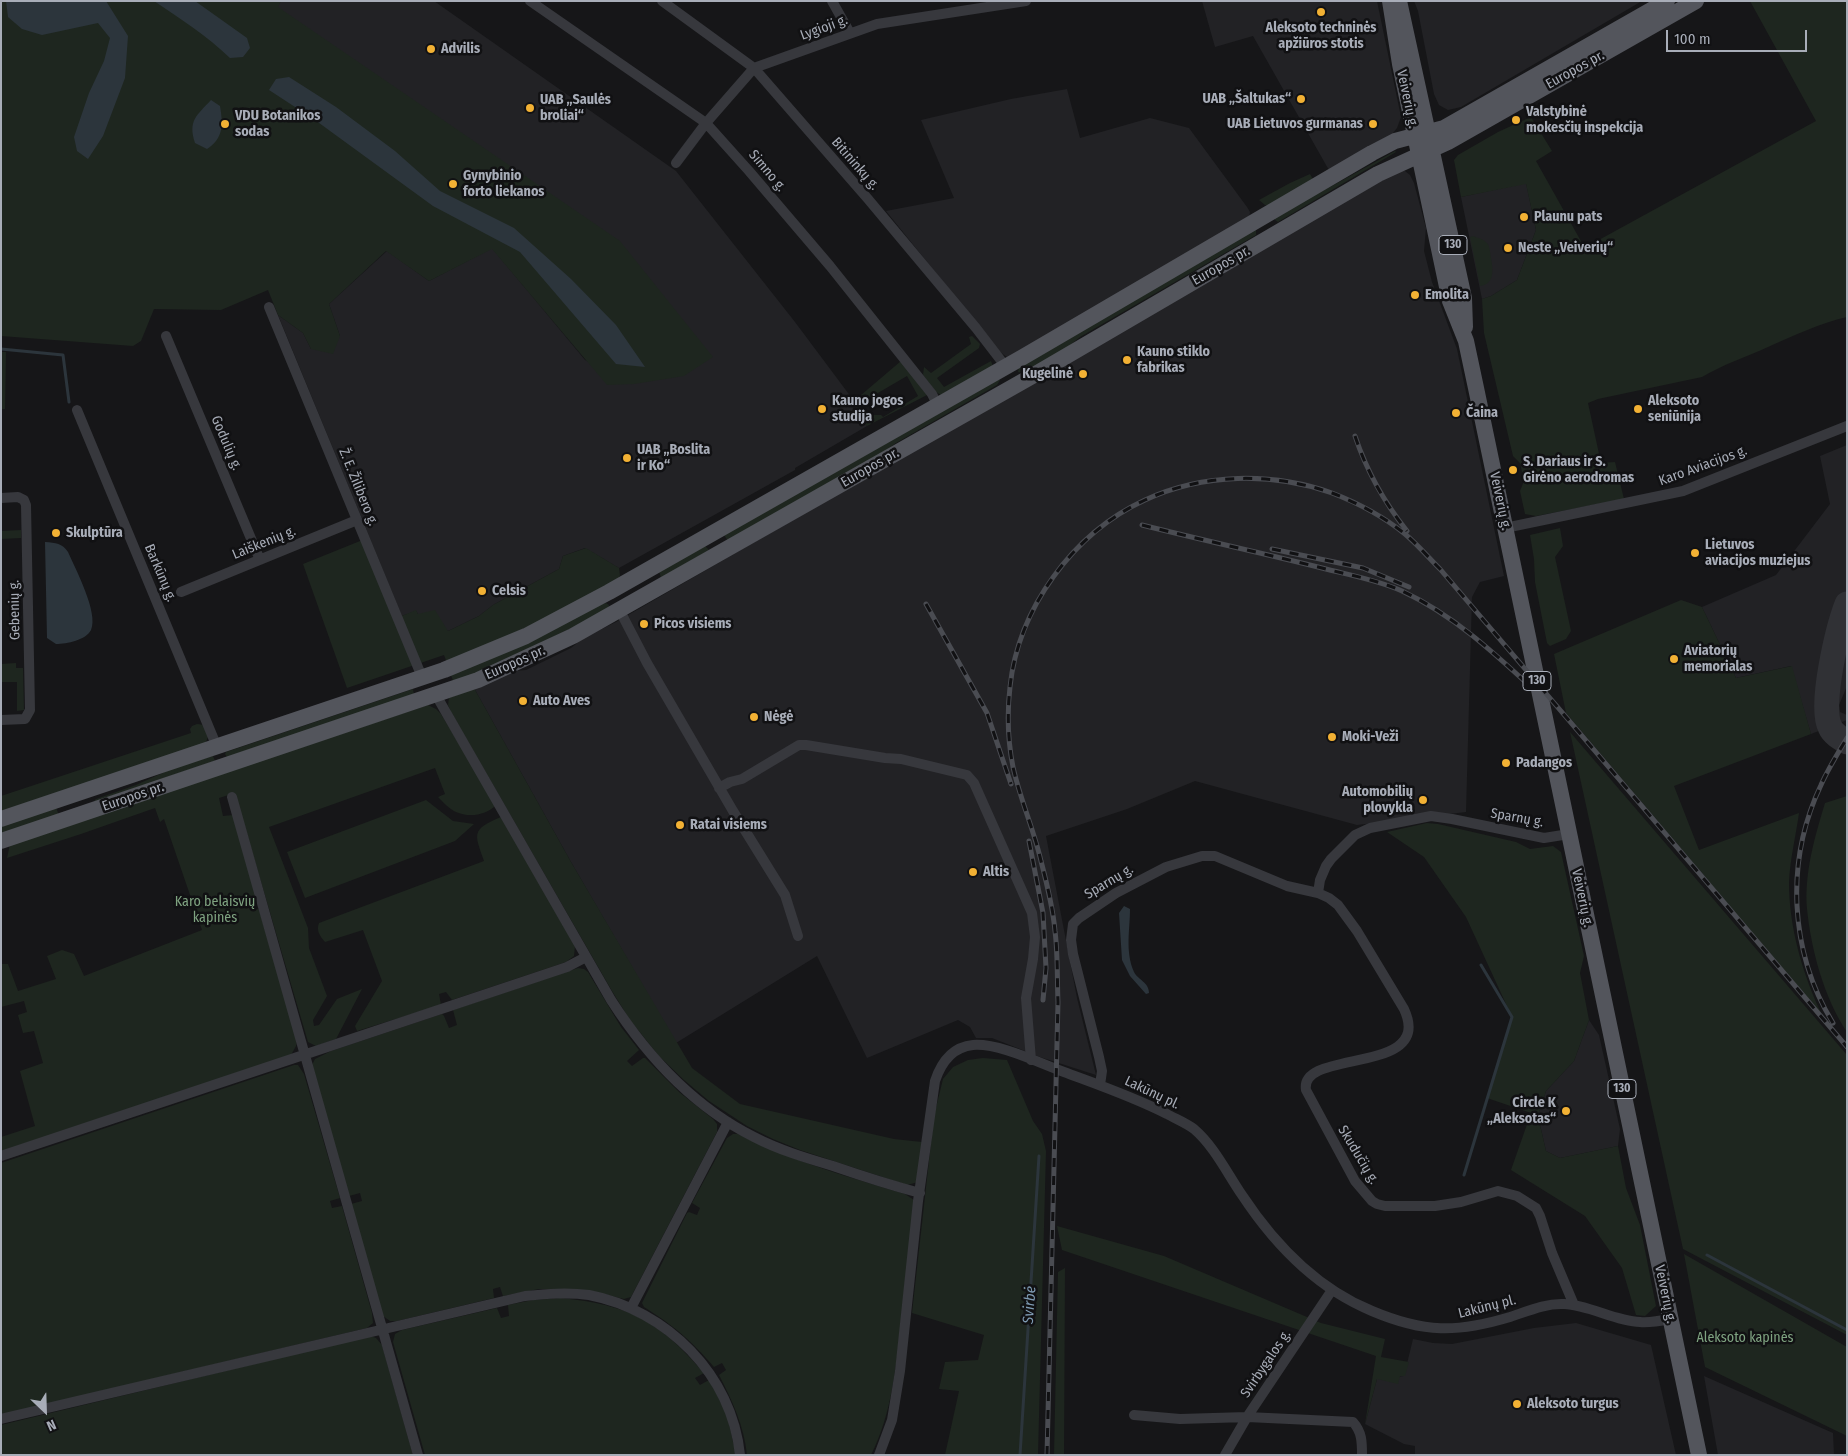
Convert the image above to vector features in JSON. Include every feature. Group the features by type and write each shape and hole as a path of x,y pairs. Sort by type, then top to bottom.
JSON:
{"main road":[{"name":"Veiverių g.","path":"1390,1 1397,47 1422,134"},
{"name":"Veiverių g.","path":"1399,1 1422,134 1464,298 1466,341 1699,1455"},
{"name":"Europos pr.","path":"1,819 422,677 526,636 609,592 938,406 1395,141 1444,128 1667,1"},
{"name":"Europos pr.","path":"1,841 478,680 573,636 1001,394 1383,171 1426,152 1696,1"},
{"path":"1263,217 1274,235"},
{"path":"1001,394 1008,385 1010,376 1006,367"},
{"path":"711,535 721,553"},
{"path":"609,592 620,611"},
{"path":"422,677 433,696"},
{"path":"217,747 224,766"},
{"path":"86,813 83,804 90,789"}],"street":[{"name":"Simno g.","path":"530,1 706,123 749,171 872,318 932,394 938,406"},
{"name":"Bitininkų g.","path":"662,1 754,68 976,328 1006,367"},
{"path":"832,1 850,33"},
{"name":"Lygioji g.","path":"676,163 706,123 754,68 878,24 1026,1"},
{"name":"Ž. E. Žilibero g.","path":"269,307 422,677"},
{"name":"Godulių g.","path":"166,336 260,560"},
{"name":"Barkūnų g.","path":"77,410 217,747"},
{"name":"Karo Aviacijos g.","path":"1505,528 1683,491 1847,426"},
{"name":"Gebenių g.","path":"1,498 18,497 24,500 26,505 30,710 25,719 1,720"},
{"name":"Laiškenių g.","path":"181,592 357,520"},
{"path":"620,611 647,663 749,838 786,895 798,936"},
{"path":"433,696 611,1000 643,1046 664,1070 688,1092 728,1122 755,1137 796,1155 920,1193"},
{"path":"720,788 730,782 742,779 799,745 885,758 901,758 967,775 974,783 1032,913 1035,937 1026,998 1031,1060"},
{"path":"232,796 418,1455"},
{"name":"Sparnų g.","path":"1318,893 1320,880 1331,859 1356,835 1370,828 1431,816 1452,818 1544,838 1569,834"},
{"name":"Sparnų g.","path":"1100,1085 1102,1071 1071,940 1073,924 1090,909 1143,878 1178,862 1202,856 1221,858 1287,886 1318,893 1330,898 1338,905 1357,931 1409,1018 1410,1027 1406,1040 1387,1052 1328,1067 1312,1074 1305,1084 1306,1090"},
{"path":"1,1156 568,967 586,957"},
{"name":"Lakūnų pl.","path":"879,1455 892,1420 900,1371 933,1093 939,1069 944,1061 951,1054 971,1045 996,1047 1100,1085 1160,1110 1191,1127 1209,1146 1256,1216 1277,1243 1303,1268 1332,1290 1366,1308 1399,1322 1440,1330 1462,1329 1490,1323 1550,1304 1574,1305 1638,1322 1670,1319"},
{"name":"Skudučių g.","path":"1306,1090 1355,1180 1372,1201 1377,1204 1385,1206 1436,1206 1461,1202 1498,1191 1516,1196 1536,1208 1552,1253 1574,1305"},
{"path":"631,1308 728,1122"},
{"name":"Svirbygalos g.","path":"1225,1455 1247,1417 1332,1290"},
{"path":"1,1419 525,1296 561,1293 588,1295 631,1308 646,1315 675,1336 705,1366 717,1384 727,1404 736,1432 740,1455"},
{"path":"1134,1415 1180,1420 1247,1417 1353,1422 1359,1428 1361,1435 1362,1455"}],"shaded area":[{"path":"6,1 106,1 128,36 125,78 103,136 88,159 77,151 74,137 89,93 104,61 110,38 98,23 42,35 22,29 8,17"},
{"path":"154,1 195,1 247,38 250,48 243,57 230,58 203,35"},
{"path":"281,1 434,1 676,171 795,322 854,401 867,426 795,468 795,470 619,568 585,548 563,556 559,569 493,605 479,616 448,631 416,611 402,616 278,315 303,333 311,349 340,336 329,304 387,251 429,281 492,248 585,360 634,384 277,7"},
{"path":"1202,1 1377,1 1401,117 1397,128 1389,138 1330,172 1253,36 1215,47"},
{"path":"1414,1 1642,1 1461,107 1448,110 1439,105 1434,94 1418,11"},
{"path":"289,77 336,107 395,151 440,191 514,228 571,279 616,325 645,367 616,364 520,252 433,206 315,120 269,90 276,79"},
{"path":"1067,89 1080,138 1150,118 1189,128 1247,207 1250,212 1249,219 1008,358 999,351 886,211 954,198 921,120 1011,99"},
{"path":"211,100 220,106 222,125 217,140 207,149 195,143 192,129 195,119"},
{"path":"1400,170 1410,175 1414,183 1426,228 1424,251 1432,282 1457,349 1504,576 1480,582 1472,597 1466,812 1357,825 1195,781 1127,809 1046,836 1077,998 1096,1075 1040,1057 992,1038 976,1038 970,1027 958,1020 867,1058 817,956 676,1043 571,862 474,688 515,671 526,670 571,648 585,637 616,622"},
{"path":"1526,183 1536,230 1517,280 1491,296 1482,299 1461,197"},
{"path":"1847,445 1847,686 1839,705 1840,712 1847,715 1847,720 1811,734 1791,666 1736,678 1702,607 1776,575 1830,504 1820,456"},
{"path":"45,542 58,544 68,552 89,602 93,622 91,630 76,641 56,644 47,638"},
{"path":"1124,906 1130,909 1129,948 1131,964 1136,975 1149,989 1149,993 1146,994 1130,976 1122,960 1119,913"},
{"path":"1589,1020 1599,1035 1620,1129 1618,1146 1560,1158 1546,1151 1538,1116 1546,1091 1574,1061"},
{"name":"Aleksoto turgus","path":"1576,1323 1651,1345 1676,1455 1415,1455 1415,1446 1404,1444 1365,1424 1377,1379 1404,1376 1413,1339 1452,1344 1534,1328"},
{"path":"1704,1376 1833,1433 1834,1455 1718,1455"}],"green space":[{"name":"VDU Botanikos sodas","path":"1,1 281,1 278,7 620,241 713,357 684,376 634,384 607,385 492,249 429,281 386,251 329,304 340,336 333,354 311,349 303,333 278,315 268,290 221,310 154,309 141,341 133,346 1,336"},
{"path":"1750,1 1847,1 1847,317 1807,330 1702,377 1598,399 1588,403 1601,463 1615,462 1624,499 1536,516 1525,514 1520,491 1524,481 1520,463 1513,456 1484,333 1482,299 1491,296 1517,280 1536,230 1526,184 1461,197 1454,160 1458,155 1498,132 1531,117 1552,151 1536,161 1586,247 1816,121"},
{"path":"1395,151 1278,222 1275,220 1275,216"},
{"path":"1310,174 1314,181 1272,206 1265,205 1259,200 1290,183"},
{"path":"1253,229 1256,230 1256,235 1080,337 1064,350 1024,373 1018,372 1019,366"},
{"path":"1473,236 1487,243 1492,263 1491,279 1485,285 1480,286 1470,237"},
{"path":"972,336 980,344 979,348 937,378 944,387 991,361 993,366 941,395 936,392 923,375 924,367 931,373 971,344 969,337"},
{"path":"1,352 6,352 5,409 1,409"},
{"path":"901,361 927,395 867,426 863,421 869,415 881,415 883,417 918,396 907,376 871,397 860,415 854,401"},
{"path":"996,380 1000,380 997,385 896,443 855,472 728,541 724,535"},
{"path":"1560,528 1563,546 1555,557 1571,631 1566,639 1550,646 1547,643 1535,582 1530,535"},
{"path":"21,530 21,538 1,539 1,531"},
{"path":"365,539 397,618 416,610 418,614 435,610 448,631 479,616 493,605 559,569 563,556 586,548 619,568 620,575 618,580 570,608 447,663 444,655 347,688 303,564"},
{"path":"705,546 709,550 661,578 659,571"},
{"path":"1681,600 1702,607 1736,678 1792,666 1811,734 1674,786 1699,850 1799,813 1789,882 1791,916 1808,982 1821,1013 1566,713 1554,654"},
{"path":"606,603 609,605 608,611 454,683 450,673"},
{"path":"16,663 16,668 23,668 24,710 17,711 17,682 1,682 1,664"},
{"path":"474,688 571,862 692,1068 740,1104 894,1139 922,1142 918,1182 907,1185 800,1150 773,1139 747,1126 709,1101 659,1056 630,1020 612,991 451,712 448,705 449,698"},
{"path":"413,689 414,695 227,757 225,754 226,752"},
{"name":"Karo belaisvių kapinės","path":"428,705 441,714 496,805 488,811 472,815 461,814 451,809 438,797 445,794 435,768 269,827 308,928 309,948 327,996 313,1020 314,1026 319,1025 337,999 362,989 336,1039 316,1046 308,1042 235,793 219,798 223,816 233,815 257,898 247,902 250,910 259,909 297,1041 291,1055 3,1153 1,1150 1,1137 35,1126 20,1071 43,1063 34,1031 23,1033 18,1015 27,1012 24,1001 1,1007 1,964 8,964 18,991 56,979 47,956 62,950 74,954 84,976 202,930 164,819 160,822 155,808 7,858 10,844"},
{"path":"197,724 205,727 209,735 205,744 1,813 1,796 191,733 190,729 192,726"},
{"path":"1570,732 1847,1055 1847,1335 1683,1249"},
{"path":"213,756 215,761 93,802 96,799 136,785 180,765"},
{"path":"1847,796 1847,1032 1825,989 1815,957 1807,909 1807,882 1811,855 1825,803"},
{"path":"426,800 453,821 474,824 455,841 305,898 287,852"},
{"path":"56,807 59,816 1,836 1,825"},
{"path":"501,817 575,946 574,956 566,962 452,1000 446,992 439,994 441,1005 357,1031 355,1026 382,981 363,930 325,942 318,931 319,923 484,861 478,845 478,834 484,826"},
{"path":"1427,823 1516,842 1530,849 1553,846 1561,852 1584,956 1580,973 1589,1020 1574,1061 1546,1091 1538,1116 1546,1151 1560,1158 1618,1146 1626,1188 1640,1225 1656,1306 1645,1316 1636,1315 1622,1268 1585,1216 1511,1170 1531,1113 1487,1098 1512,1017 1466,917 1424,857 1387,832"},
{"path":"578,968 588,972 621,1027 639,1050 627,1061 632,1066 645,1058 679,1092 717,1124 717,1132 631,1297 624,1299 591,1291 567,1289 539,1289 503,1296 500,1287 493,1289 494,1298 397,1321 390,1321 383,1316 351,1204 362,1201 360,1193 349,1196 312,1065 315,1059 331,1051 442,1014 449,1028 457,1025 453,1010"},
{"path":"983,1058 1007,1060 1033,1121 1042,1134 1046,1151 1038,1455 945,1455 959,1391 939,1389 945,1362 978,1360 984,1335 912,1313 934,1116 943,1079 953,1067 968,1060"},
{"path":"298,1065 304,1074 340,1198 330,1201 332,1208 342,1206 372,1313 373,1323 367,1328 1,1415 1,1163"},
{"path":"733,1134 738,1134 758,1144 820,1168 905,1194 914,1200 892,1390 884,1423 871,1455 747,1455 737,1414 719,1375 726,1370 722,1363 714,1367 682,1334 644,1307 642,1303 687,1213 697,1215 700,1208 692,1203 727,1138"},
{"path":"1057,1226 1164,1256 1321,1323 1385,1339 1381,1357 1409,1362 1405,1376 1400,1376 1398,1384 1377,1379 1365,1424 1376,1356 1062,1250"},
{"name":"Aleksoto kapinės","path":"1684,1254 1847,1347 1847,1436 1705,1367"},
{"path":"1065,1268 1064,1455 1054,1455 1058,1272"},
{"path":"561,1298 606,1305 625,1311 657,1328 672,1340 704,1373 695,1378 700,1385 709,1380 727,1414 736,1455 425,1455 393,1342 395,1334 402,1330 497,1308 501,1318 509,1316 508,1305 533,1300"},
{"path":"370,1336 376,1338 382,1345 413,1455 1,1455 1,1425"}],"waterway":[{"path":"1,349 63,355 69,402"},
{"path":"1464,1175 1512,1017 1481,965"},
{"name":"Svirbė","path":"1020,1455 1039,1156"},
{"path":"1707,1255 1847,1330"}],"taxiway":[{"path":"1847,604 1831,666 1827,702 1827,717 1830,727 1835,734 1847,742"}],"railway":[{"path":"1355,436 1377,486 1407,531"},
{"path":"1047,1455 1058,1002 1057,949 1053,914 1038,849 1013,767 1008,727 1010,687 1015,658 1024,630 1037,602 1054,577 1073,553 1095,532 1119,514 1145,500 1167,491 1214,480 1238,478 1286,481 1309,486 1342,497 1380,516 1405,534 1440,569 1847,1047"},
{"path":"1142,525 1353,575 1393,587 1421,601 1455,622 1487,647 1532,688"},
{"path":"1272,549 1363,568 1409,587"},
{"path":"926,604 987,713 1011,784"},
{"path":"1833,1023 1818,995 1800,936 1797,875 1801,844 1809,814 1824,779 1847,738"},
{"path":"1029,841 1043,913 1046,968 1043,1000"}],"place":[{"name":"Aleksoto techninės apžiūros stotis","path":"1321,12"},
{"name":"Advilis","path":"431,49"},
{"name":"UAB „Šaltukas“","path":"1301,99"},
{"name":"UAB „Saulės broliai“","path":"530,108"},
{"name":"Valstybinė mokesčių inspekcija","path":"1516,120"},
{"name":"VDU Botanikos sodas","path":"225,124"},
{"name":"UAB Lietuvos gurmanas","path":"1373,124"},
{"name":"Gynybinio forto liekanos","path":"453,184"},
{"name":"Plaunu pats","path":"1524,217"},
{"name":"Neste „Veiverių“","path":"1508,248"},
{"name":"Emolita","path":"1415,295"},
{"name":"Kauno stiklo fabrikas","path":"1127,360"},
{"name":"Kugelinė","path":"1083,374"},
{"name":"Kauno jogos studija","path":"822,409"},
{"name":"Aleksoto seniūnija","path":"1638,409"},
{"name":"Čaina","path":"1456,413"},
{"name":"UAB „Boslita ir Ko“","path":"627,458"},
{"name":"S. Dariaus ir S. Girėno aerodromas","path":"1513,470"},
{"name":"Skulptūra","path":"56,533"},
{"name":"Lietuvos aviacijos muziejus","path":"1695,553"},
{"name":"Celsis","path":"482,591"},
{"name":"Picos visiems","path":"644,624"},
{"name":"Aviatorių memorialas","path":"1674,659"},
{"name":"Auto Aves","path":"523,701"},
{"name":"Nėgė","path":"754,717"},
{"name":"Moki-Veži","path":"1332,737"},
{"name":"Padangos","path":"1506,763"},
{"name":"Automobilių plovykla","path":"1423,800"},
{"name":"Ratai visiems","path":"680,825"},
{"name":"Altis","path":"973,872"},
{"name":"Circle K „Aleksotas“","path":"1566,1111"},
{"name":"Aleksoto turgus","path":"1517,1404"}]}
